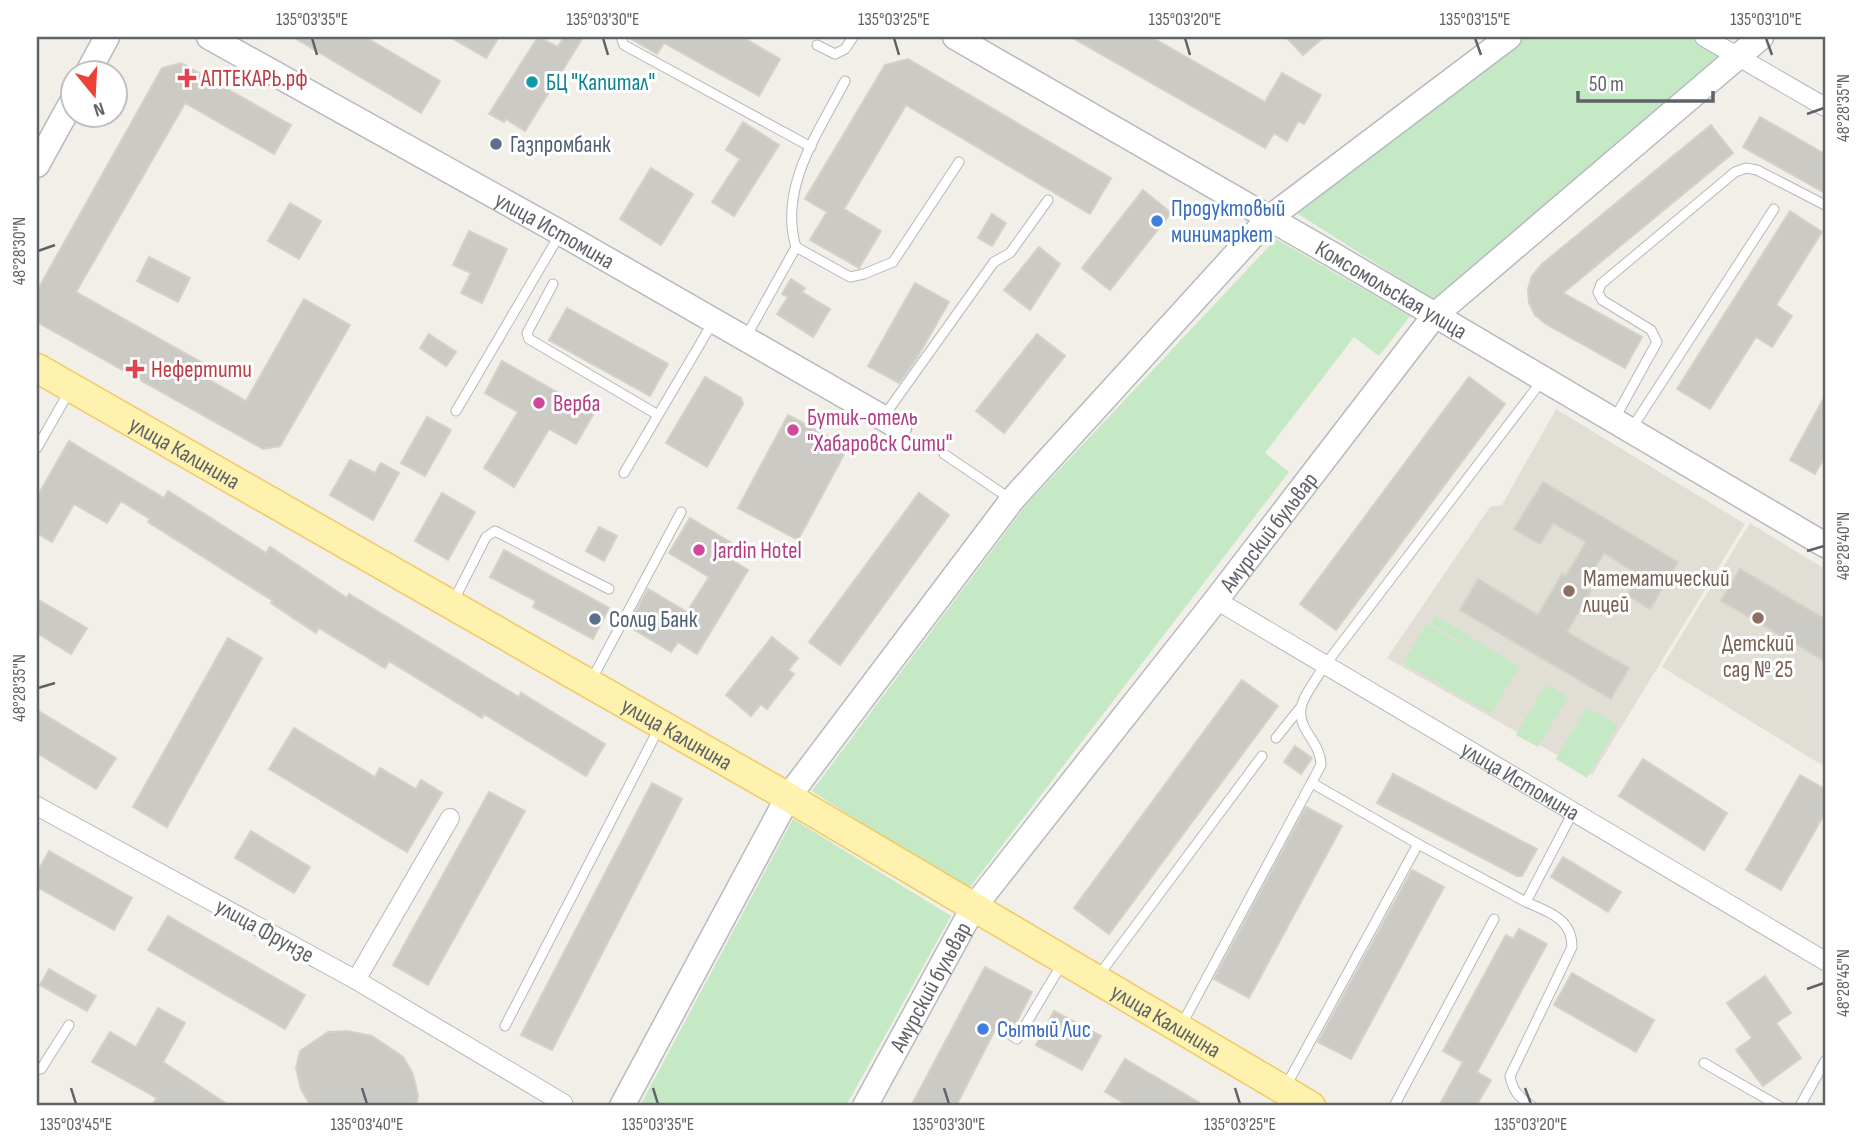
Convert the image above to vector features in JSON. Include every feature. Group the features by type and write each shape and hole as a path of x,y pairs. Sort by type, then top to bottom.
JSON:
{"main road":[{"name":"улица Калинина","path":"37,369 788,797 1311,1106"}],"street":[{"path":"95,60 107,37"},
{"name":"улица Истомина","path":"209,37 561,233 891,422"},
{"name":"Комсомольская улица","path":"955,37 1623,424 1825,545"},
{"path":"622,1106 788,797 1012,500 1268,219 1509,37"},
{"path":"1704,37 1825,107"},
{"name":"Амурский бульвар","path":"865,1106 973,908 1216,600 1435,315 1761,37"},
{"path":"37,164 60,123"},
{"name":"улица Истомина","path":"1216,600 1825,961"},
{"name":"улица Фрунзе","path":"37,806 356,980 563,1103"},
{"path":"356,980 450,818"}],"lane":[{"path":"621,37 624,45 811,147"},
{"path":"817,45 835,54 845,49 853,37"},
{"path":"845,81 800,170 792,197 790,227 796,247 850,276 864,274 893,261 959,162"},
{"path":"1623,424 1657,342 1651,330 1602,300 1598,292 1601,284 1735,172 1746,168 1757,170 1825,205"},
{"path":"891,422 995,262 1010,253 1048,200"},
{"path":"1623,424 1774,209"},
{"path":"456,411 561,233"},
{"path":"746,339 796,247"},
{"path":"554,284 527,333 529,339 658,415"},
{"path":"624,473 714,321"},
{"path":"1276,738 1300,708 1325,665 1544,379"},
{"path":"37,448 71,388"},
{"path":"944,454 1012,500"},
{"path":"589,683 681,512"},
{"path":"452,605 486,537 495,531 500,531 609,589"},
{"path":"1179,1028 1321,765 1321,752 1304,727 1300,708"},
{"path":"505,1026 661,724"},
{"path":"1096,980 1262,756"},
{"path":"1312,783 1418,844 1560,918 1569,928 1572,947 1510,1076 1512,1089 1518,1097 1532,1106"},
{"path":"1526,902 1573,811"},
{"path":"1284,1090 1418,844"},
{"path":"1394,1106 1494,919"},
{"path":"1003,1029 1017,1039 1064,961"},
{"path":"37,1070 41,1069 69,1025"},
{"path":"1800,1106 1825,1061"},
{"path":"1704,1063 1779,1106"}],"shaded area":[{"name":"Математический лицей","path":"1556,409 1745,524 1592,775 1387,658 1490,507 1502,505"},
{"name":"Детский сад № 25","path":"1750,523 1825,569 1825,762 1822,765 1662,667"}],"green space":[{"path":"1524,37 1689,37 1724,58 1437,302 1295,212"},
{"path":"1276,239 1410,316 1379,356 1354,337 1265,453 1289,472 967,891 812,791 1026,505"},
{"path":"1436,616 1519,667 1491,714 1403,663 1426,624 1512,673 1431,624"},
{"path":"1546,684 1568,697 1538,747 1516,735"},
{"path":"1587,707 1618,725 1587,778 1556,759"},
{"path":"793,819 951,916 846,1106 640,1106"}],"building":[{"path":"293,37 365,37 440,81 421,113"},
{"path":"450,37 499,37 486,58"},
{"name":"БЦ \"Капитал\"","path":"538,37 558,47 564,37 583,37 525,131 506,119 504,122 489,114"},
{"path":"628,37 742,37 780,59 759,96 664,43 657,54"},
{"path":"1071,37 1151,37 1265,102 1282,73 1321,95 1304,124 1298,121 1287,141 1274,133 1265,148"},
{"path":"1286,37 1324,37 1303,55"},
{"path":"908,59 1111,178 1090,214 906,105 844,209 881,231 859,268 810,240 827,212 805,199 885,65"},
{"path":"181,63 291,125 274,154 185,103 76,292 206,365 201,375 246,401 304,299 350,325 280,446 263,449 37,322 37,291 127,130 130,130 130,125 162,68"},
{"path":"1760,117 1825,154 1825,193 1743,147"},
{"path":"743,122 779,145 734,216 712,202 740,159 726,150"},
{"path":"1711,125 1733,153 1563,293 1642,337 1625,368 1546,324 1535,315 1529,303 1528,289 1532,276 1542,264"},
{"path":"651,168 693,194 661,245 620,219"},
{"path":"1143,190 1171,213 1110,290 1082,268"},
{"path":"290,203 321,221 299,259 268,241"},
{"path":"1790,211 1822,232 1776,305 1792,316 1772,347 1756,337 1710,409 1677,389"},
{"path":"992,214 1006,223 992,246 978,238"},
{"path":"469,231 507,249 482,303 461,293 471,273 453,265"},
{"path":"1039,247 1060,264 1030,310 1004,290"},
{"path":"149,257 190,278 178,302 137,281"},
{"path":"791,279 805,288 802,292 830,309 813,337 777,314 788,297 782,294"},
{"path":"915,283 949,302 899,383 868,366"},
{"path":"567,308 668,364 650,396 549,340"},
{"path":"429,334 456,352 446,366 420,348"},
{"path":"1037,334 1065,356 1004,433 976,411"},
{"name":"Верба","path":"502,361 594,413 576,444 549,429 514,487 484,468 518,412 485,393"},
{"path":"705,377 741,398 743,404 707,467 666,443"},
{"path":"1469,377 1505,404 1336,630 1300,604"},
{"path":"1825,396 1825,456 1815,474 1790,460"},
{"path":"788,415 848,447 798,540 738,508"},
{"path":"427,417 451,430 425,476 401,463"},
{"path":"69,441 164,498 168,491 266,553 270,547 347,598 349,594 519,697 521,693 605,744 586,776 484,714 482,718 389,661 385,668 319,628 316,633 271,603 273,601 148,522 150,519 121,501 107,523 74,504 52,542 37,533 37,497"},
{"path":"350,460 375,473 381,463 399,473 373,520 330,495"},
{"path":"1543,482 1678,562 1650,609 1627,595 1639,575 1604,553 1584,587 1591,591 1567,632 1629,668 1611,699 1460,610 1478,579 1538,615 1562,574 1566,576 1586,542 1553,523 1540,544 1514,529"},
{"path":"442,493 475,512 448,560 415,541"},
{"path":"919,493 949,515 840,665 809,642"},
{"path":"690,518 735,545 728,558 748,570 697,654 678,642 671,652 628,626 648,589 687,612 709,577 669,553"},
{"path":"599,527 617,536 604,561 586,551"},
{"path":"504,550 609,608 593,639 533,607 536,601 490,577"},
{"path":"1740,569 1825,619 1825,661 1721,601"},
{"path":"37,599 87,628 71,654 37,633"},
{"path":"772,637 798,658 788,670 794,674 767,709 761,704 751,716 726,695"},
{"path":"228,638 262,658 167,827 133,807"},
{"path":"1242,680 1278,706 1109,934 1074,908"},
{"path":"37,710 116,758 96,789 37,753"},
{"path":"294,728 375,777 380,768 416,789 421,780 442,793 407,852 269,769"},
{"path":"1295,746 1312,758 1301,774 1284,762"},
{"path":"1643,759 1727,813 1704,850 1619,796"},
{"path":"1393,774 1537,849 1522,876 1517,876 1377,803"},
{"path":"1800,775 1825,789 1825,813 1781,890 1746,870"},
{"path":"652,783 682,799 552,1050 521,1035"},
{"path":"489,792 525,811 428,985 393,965"},
{"path":"1306,807 1342,826 1249,998 1214,979"},
{"path":"251,831 310,867 294,893 235,858"},
{"path":"49,851 132,898 114,930 37,887 37,873"},
{"path":"1563,857 1621,892 1608,912 1551,877"},
{"path":"1412,870 1444,887 1351,1059 1318,1042"},
{"path":"168,916 305,995 285,1029 148,950"},
{"path":"1519,929 1547,944 1477,1072 1491,1080 1476,1106 1439,1106 1463,1062 1443,1051 1506,935 1513,939"},
{"path":"985,967 1032,992 1015,1025 1002,1019 956,1106 911,1106"},
{"path":"49,969 96,996 87,1011 40,985"},
{"path":"1572,973 1654,1020 1636,1052 1554,1005"},
{"path":"1765,976 1791,1013 1776,1023 1801,1058 1763,1086 1736,1050 1752,1038 1727,1003"},
{"path":"158,1008 185,1023 163,1062 230,1106 151,1106 157,1098 92,1062 110,1032 136,1047"},
{"path":"1054,1011 1101,1036 1082,1070 1036,1045"},
{"path":"347,1031 372,1036 403,1057 413,1074 418,1096 416,1106 311,1106 301,1089 296,1068 300,1051 328,1032"},
{"path":"1125,1059 1205,1106 1129,1106 1105,1092"}],"place":[{"name":"АПТЕКАРЬ.рф","path":"187,78"},
{"name":"БЦ \"Капитал\"","path":"532,82"},
{"name":"Газпромбанк","path":"496,144"},
{"name":"Продуктовый минимаркет","path":"1157,221"},
{"name":"Нефертити","path":"135,369"},
{"name":"Верба","path":"539,403"},
{"name":"Бутик-отель \"Хабаровск Сити\"","path":"793,430"},
{"name":"Jardin Hotel","path":"699,550"},
{"name":"Математический лицей","path":"1569,591"},
{"name":"Детский сад № 25","path":"1758,618"},
{"name":"Солид Банк","path":"595,619"},
{"name":"Сытый Лис","path":"983,1029"}]}
